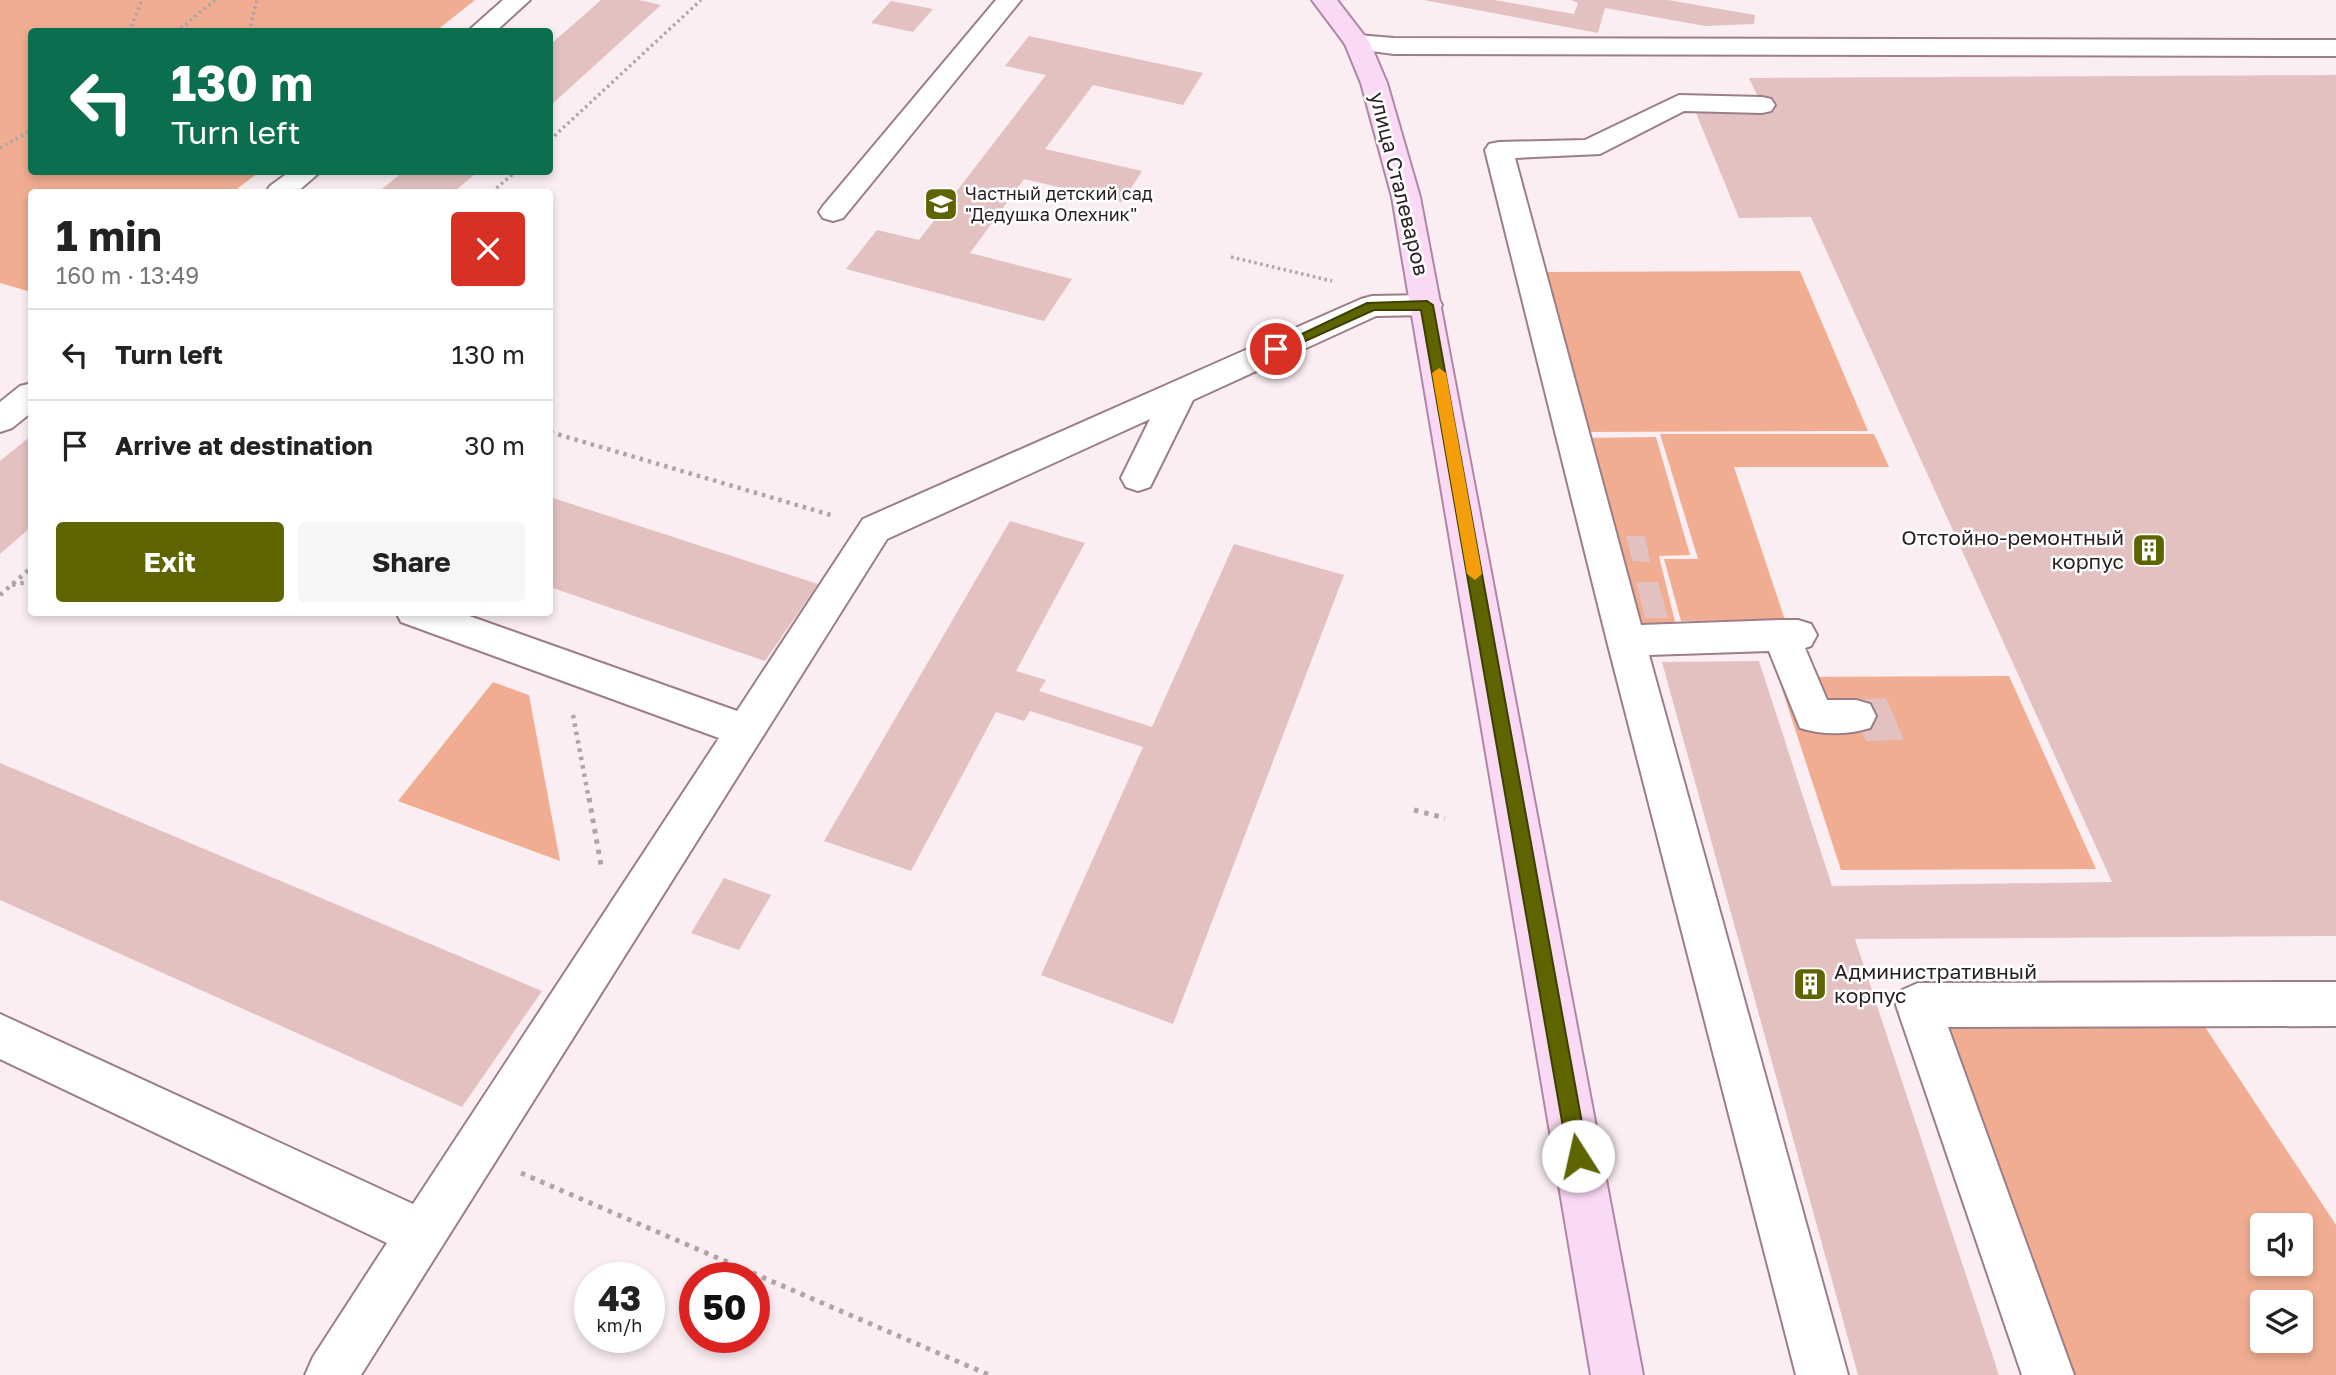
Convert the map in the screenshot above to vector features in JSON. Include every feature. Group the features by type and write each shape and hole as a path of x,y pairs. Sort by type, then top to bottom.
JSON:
{"main road":[{"name":"улица Сталеваров","path":"1324,0 1357,43 1374,83 1406,197 1617,1375"}],"lane":[{"path":"484,28 517,0"},
{"path":"833,212 1009,0"},
{"path":"1357,43 1473,47 2336,48"},
{"path":"1473,47 1478,75"},
{"path":"1762,105 1679,103 1590,148 1499,150 1626,641 1822,1375"},
{"path":"284,189 302,175"},
{"path":"332,1375 874,529 1372,306 1427,305"},
{"path":"1138,478 1180,391"},
{"path":"0,419 28,397"},
{"path":"425,616 745,730"},
{"path":"1626,641 1790,635 1814,716 1856,716"},
{"path":"2048,1375 1918,1005 2336,1004"},
{"path":"0,1036 422,1234"}],"path":[{"path":"131,28 142,0"},
{"path":"181,28 215,0"},
{"path":"250,28 257,0"},
{"path":"553,137 701,0"},
{"path":"0,148 28,132"},
{"path":"495,189 512,175"},
{"path":"1231,257 1333,281"},
{"path":"553,433 874,529"},
{"path":"0,595 28,570"},
{"path":"11,585 28,582"},
{"path":"563,666 614,934"},
{"path":"1414,810 1445,818"},
{"path":"473,1153 989,1375"}],"shaded area":[{"path":"0,0 475,0 440,28 28,28 28,175 255,175 237,189 28,189 28,291 0,283"},
{"path":"1800,271 1868,431 1578,432 1537,272"},
{"path":"1660,434 1874,434 1889,467 1734,467 1785,620 1681,621 1664,559 1698,559"},
{"path":"1656,437 1690,555 1659,556 1676,626 1629,625 1579,438"},
{"path":"2009,676 2096,869 1841,870 1778,677"},
{"path":"493,682 529,695 560,861 398,801"},
{"path":"1939,1022 2205,1027 2336,1225 2336,1375 2067,1375"}],"building":[{"path":"601,0 639,0 661,5 553,103 553,42"},
{"path":"1424,0 1494,0 1574,14 1578,3 1571,0 1668,0 1755,15 1754,24 1705,26 1605,8 1598,33"},
{"path":"891,1 933,9 913,32 871,23"},
{"path":"1029,36 1203,73 1183,105 1093,85 1045,149 1142,171 1122,202 1024,179 970,253 1072,279 1044,321 846,269 877,230 919,240 1046,75 1005,66"},
{"name":"Отстойно-ремонтный корпус","path":"2336,75 2336,936 1855,939 1999,1375 1858,1375 1662,662 1759,661 1832,886 2112,882 1811,217 1739,218 1696,113 1765,112 1749,78"},
{"path":"399,175 474,175 457,189 382,189"},
{"path":"28,438 28,530 0,554 0,461"},
{"path":"553,498 818,584 765,661 553,588"},
{"path":"1010,521 1085,543 1016,671 1046,680 1039,691 1152,727 1234,544 1344,575 1173,1024 1041,975 1143,747 1030,711 1024,721 996,712 911,871 824,841"},
{"path":"1626,536 1645,536 1650,562 1632,561"},
{"path":"1636,582 1658,582 1668,618 1645,618"},
{"path":"1886,698 1904,740 1866,741 1848,700"},
{"path":"0,763 542,991 462,1107 0,900"},
{"path":"724,878 771,895 739,950 691,933"}],"slow traffic":[{"path":"1439,373 1475,574"}],"place":[{"name":"Частный детский сад \"Дедушка Олехник\"","path":"941,204"},
{"name":"Отстойно-ремонтный корпус","path":"2149,550"},
{"name":"Административный корпус","path":"1810,984"}],"route":[{"path":"1276,349 1372,306 1427,305 1578,1156"}]}
